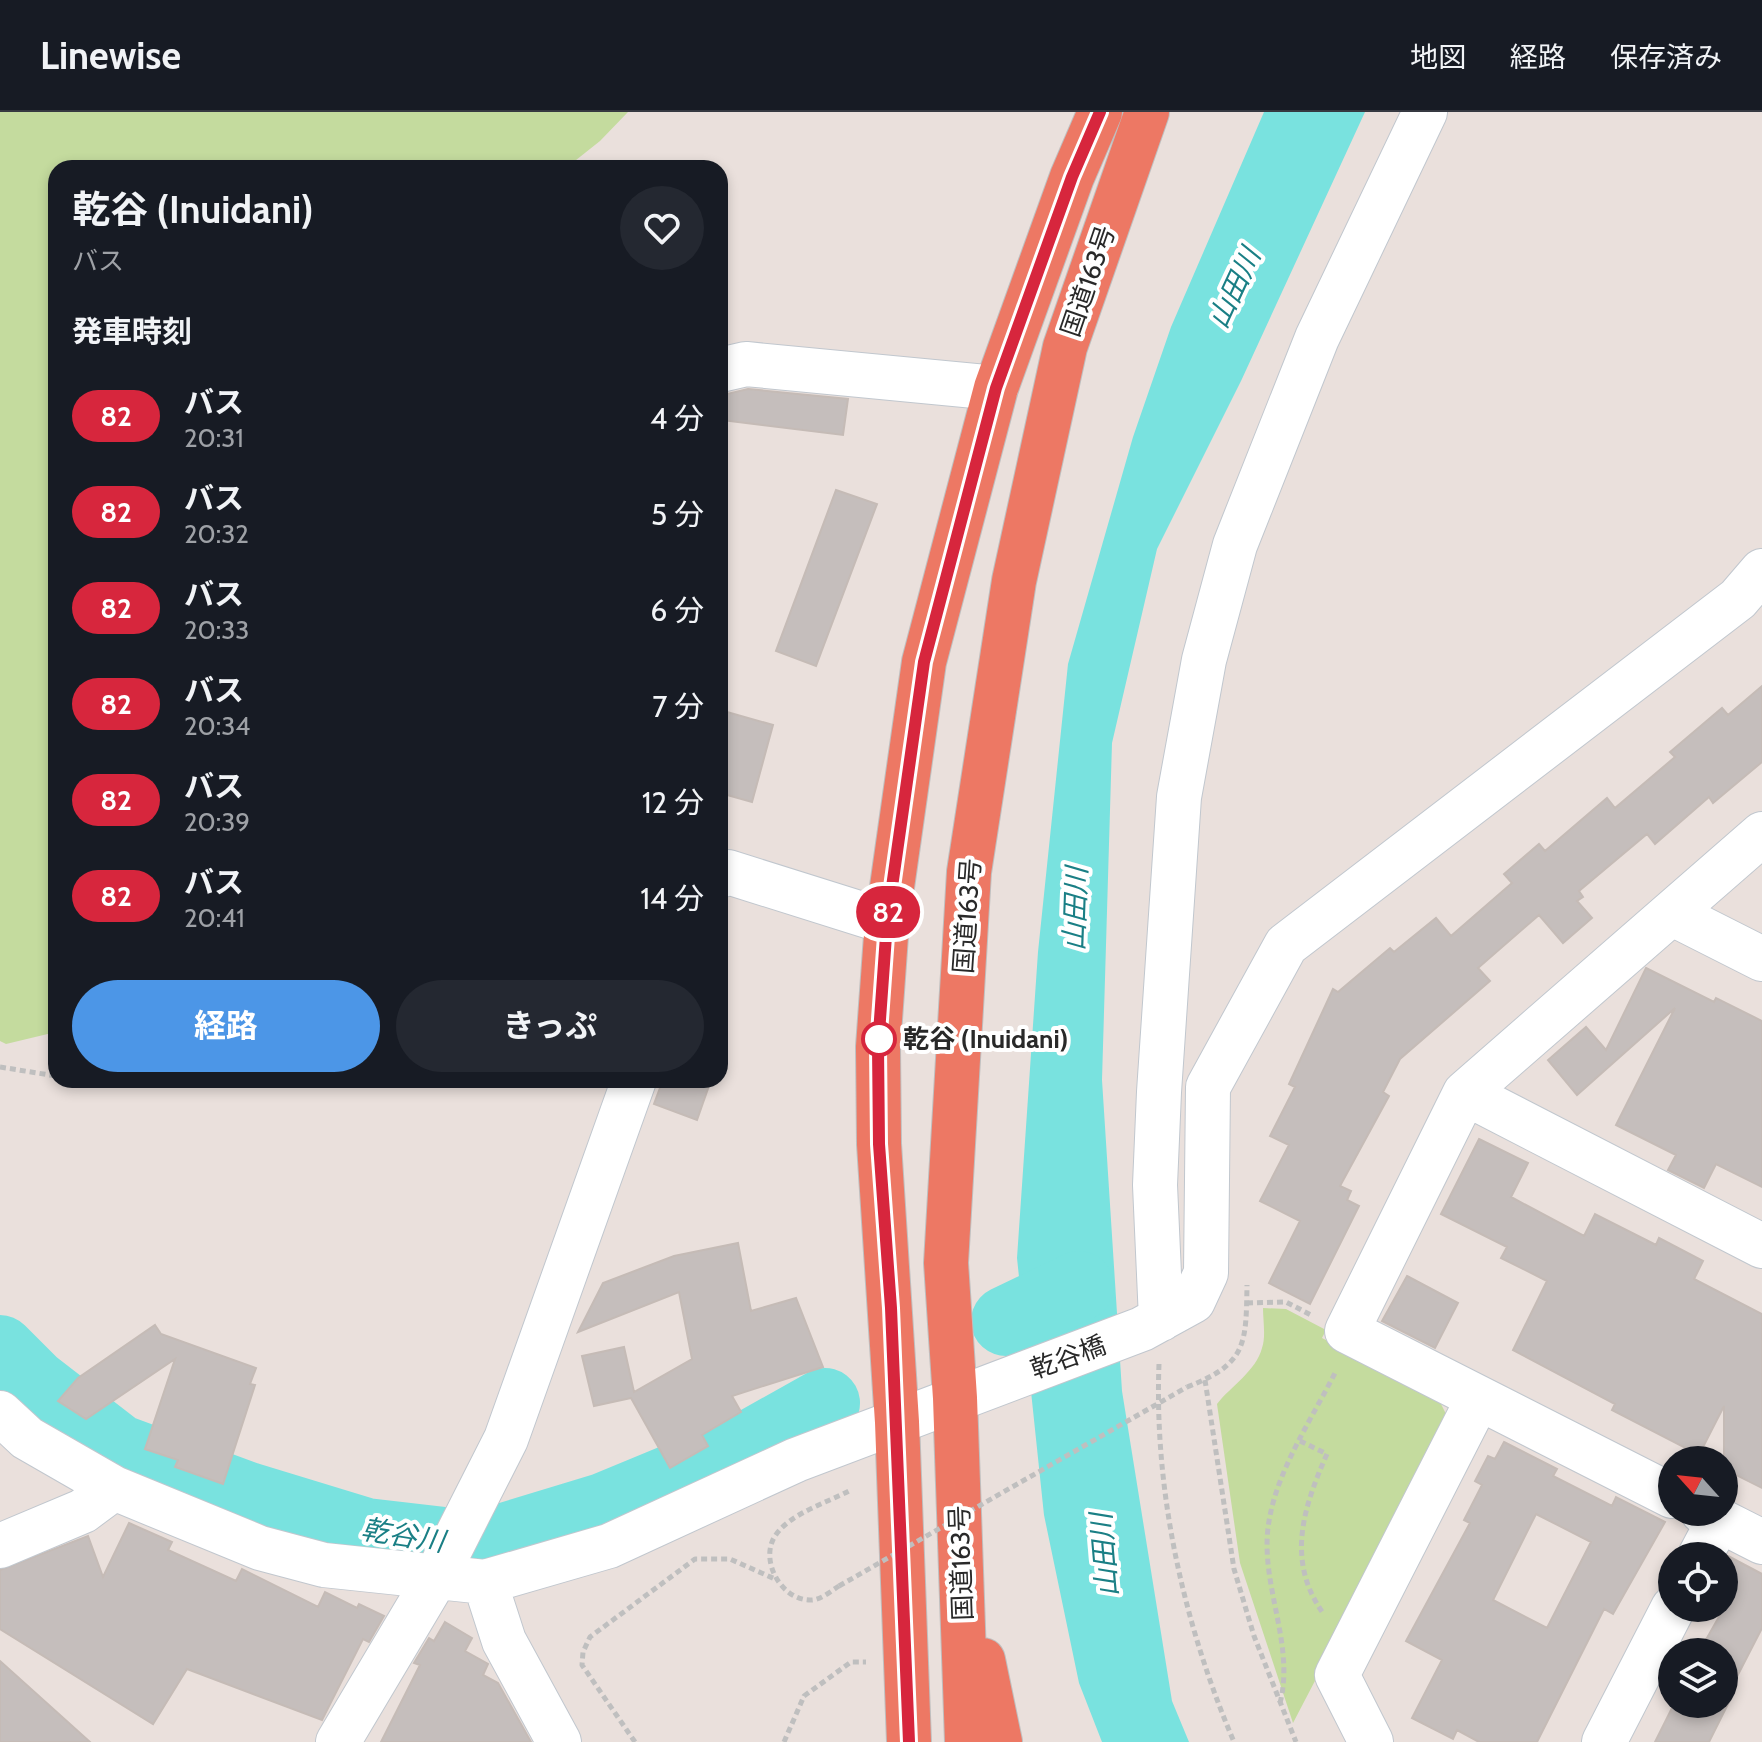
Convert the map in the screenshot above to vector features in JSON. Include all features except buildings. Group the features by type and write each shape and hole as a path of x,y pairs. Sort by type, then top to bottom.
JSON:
{"highway":[{"name":"国道163号","path":"909,1742 897,1422 879,1144 878,1047 887,922 924,662 996,388 1072,177 1100,112"},
{"name":"国道163号","path":"967,1742 962,1572 975,1391 946,1263 969,872 1014,581 1065,347 1147,112"},
{"path":"962,1572 1000,1742"}],"street":[{"path":"1152,1324 1162,1046 1179,797 1204,660 1235,545 1317,338 1425,112"},
{"path":"728,368 746,364 996,388"},
{"name":"乾谷橋","path":"0,1413 27,1438 114,1488 260,1548 324,1565 485,1582 609,1546 796,1460 1152,1324 1193,1301 1206,1273 1208,1087 1286,945 1754,596"},
{"path":"1658,1489 1347,1331 1465,1093 1762,834"},
{"path":"728,872 887,922"},
{"path":"1673,914 1762,959"},
{"path":"338,1742 435,1579 506,1439 631,1088"},
{"path":"1465,1093 1762,1246"},
{"path":"1371,1742 1337,1675 1478,1399"},
{"path":"0,1546 83,1511 114,1488"},
{"path":"1707,1529 1762,1542"},
{"path":"485,1582 504,1641 559,1742"},
{"path":"1604,1742 1666,1622"}],"path":[{"path":"0,1067 48,1075"},
{"path":"635,1742 582,1665 583,1652 590,1637 695,1559 730,1559 775,1579 795,1596 817,1599 1227,1367 1245,1345 1248,1272"},
{"path":"1247,1303 1286,1302 1347,1331 1336,1370 1277,1486 1268,1530 1287,1676 1280,1703"},
{"path":"1152,1324 1159,1461 1170,1523 1201,1654 1234,1742"},
{"path":"1205,1380 1234,1569 1254,1636 1296,1742"},
{"path":"1300,1441 1327,1454 1307,1499 1298,1546 1305,1580 1321,1612 1355,1639"},
{"path":"775,1579 772,1539 785,1524 849,1491"},
{"path":"784,1742 804,1696 851,1662 904,1659"}],"green space":[{"path":"0,112 628,112 576,160 48,160 48,1034 6,1044 0,1041"},
{"path":"1263,1308 1286,1309 1326,1330 1322,1338 1438,1398 1450,1422 1293,1723 1240,1563 1217,1404 1259,1356 1264,1339"}],"water":[{"name":"山田川","path":"1264,112 1365,112 1241,381 1157,549 1112,743 1102,1080 1122,1391 1172,1701 1189,1742 1102,1742 1079,1683 1044,1515 1017,1258 1038,952 1068,664 1133,437 1171,327"}],"waterway":[{"name":"乾谷川","path":"1006,1321 1079,1286"},
{"name":"乾谷川","path":"0,1350 34,1384 118,1449 248,1497 366,1533 478,1546 603,1508 736,1453 825,1403"}],"bus line":[{"name":"82","path":"909,1742 897,1422 879,1144 878,1047 887,922 924,662 996,388 1072,177 1100,112"}],"place":[{"name":"乾谷 (Inuidani)","path":"879,1039"}]}
